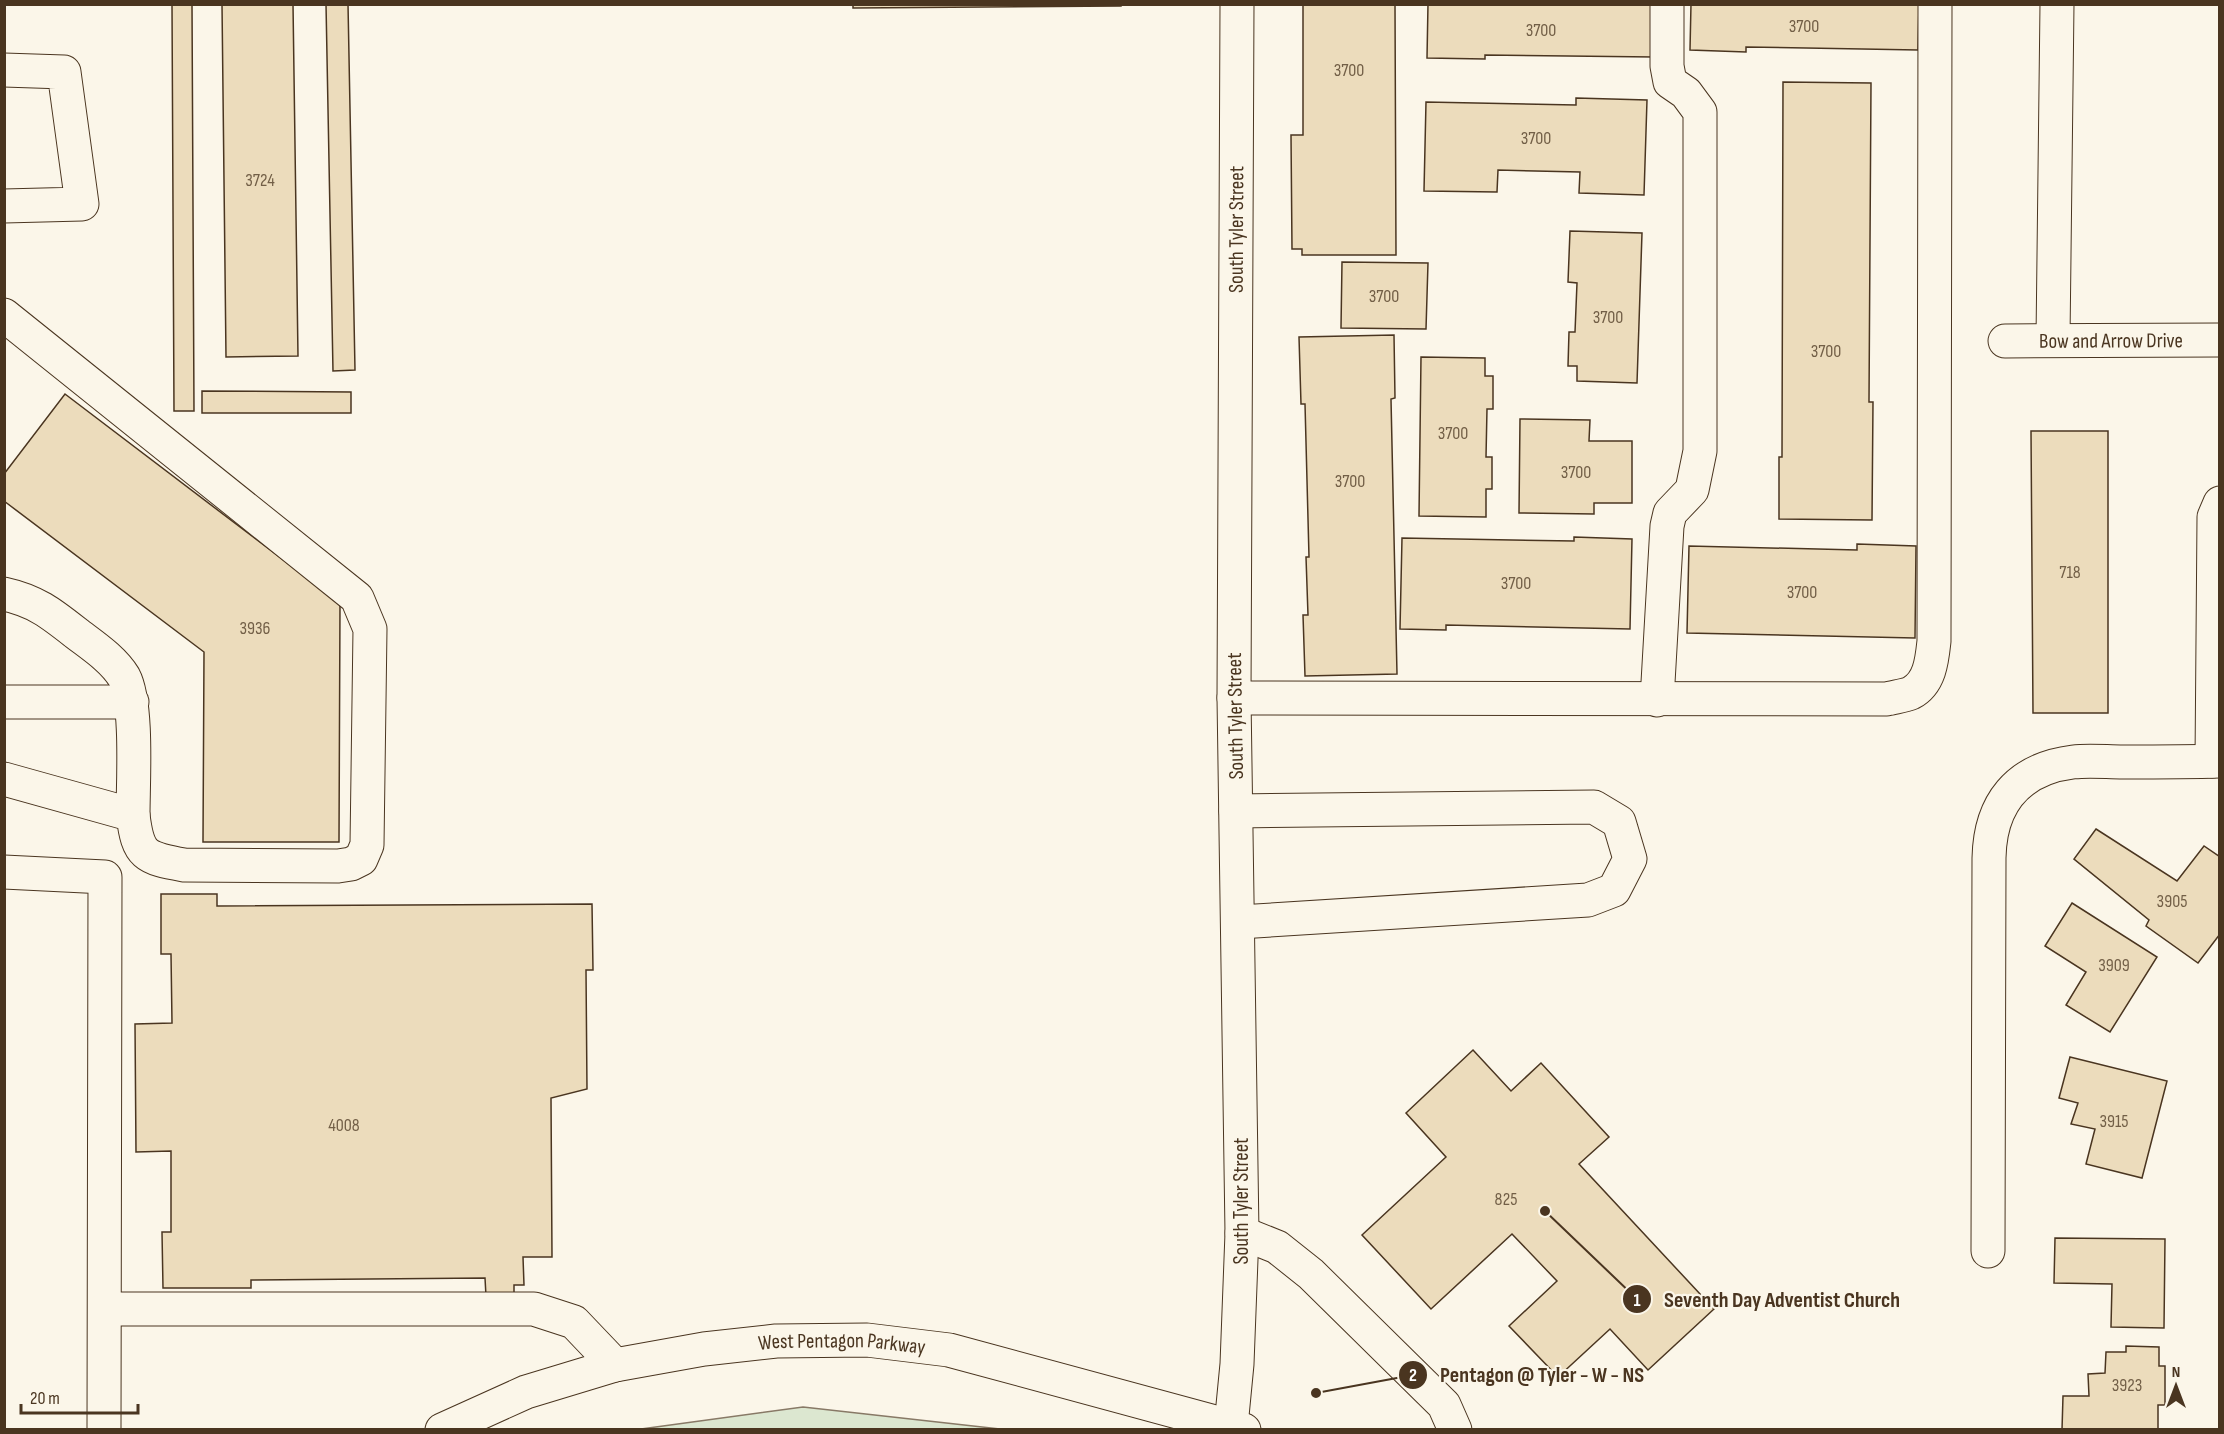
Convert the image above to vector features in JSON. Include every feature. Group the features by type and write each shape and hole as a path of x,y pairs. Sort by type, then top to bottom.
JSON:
{"street":[{"name":"South Tyler Street","path":"1237,4 1234,698 1242,1233 1237,1428"},
{"path":"1657,700 1667,526 1670,513 1692,490 1700,451 1700,112 1686,93 1670,82 1667,66 1667,4"},
{"path":"1234,698 1887,699 1912,692 1924,681 1932,664 1935,4"},
{"path":"2053,339 2057,4"},
{"path":"4,70 64,72 82,204 4,206"},
{"path":"4,315 357,598 370,629 367,845 361,859 351,864 338,866 184,865 159,861 146,854 136,838 133,815 132,702 124,678 110,660 42,607 24,598 4,594"},
{"name":"Bow and Arrow Drive","path":"2005,340 2220,340"},
{"path":"1988,1251 1989,837 1997,810 2013,789 2036,772 2072,762 2216,761 2214,517 2220,503"},
{"path":"4,702 132,702"},
{"path":"4,779 133,815"},
{"path":"1236,811 1594,807 1619,822 1630,859 1614,890 1588,900 1239,922"},
{"path":"4,872 105,878 104,1430"},
{"path":"1242,1233 1277,1247 1311,1274 1444,1405 1455,1430"},
{"path":"105,1309 534,1309 574,1322 615,1365"},
{"name":"West Pentagon Parkway","path":"442,1430 526,1392 615,1365 704,1349 776,1341 867,1340 949,1350 1237,1428"}],"green space":[{"path":"803,1407 1000,1429 641,1429"}],"building":[{"path":"172,4 192,4 194,411 174,411"},
{"path":"222,4 293,4 298,356 226,357"},
{"path":"326,4 348,4 355,370 333,371"},
{"path":"853,4 1121,4 1121,6 853,8"},
{"path":"1303,4 1395,4 1396,255 1302,255 1302,249 1292,249 1291,135 1303,135"},
{"path":"1428,4 1655,4 1654,57 1485,55 1485,59 1427,58"},
{"path":"1691,4 1919,4 1918,50 1746,47 1746,52 1690,50"},
{"path":"1783,82 1871,83 1869,402 1873,402 1872,520 1779,519 1779,457 1782,457"},
{"path":"1576,98 1647,100 1644,195 1579,193 1580,172 1498,170 1497,192 1424,191 1426,102 1576,105"},
{"path":"1570,231 1642,233 1637,383 1577,381 1577,366 1568,366 1569,332 1575,332 1577,283 1568,282"},
{"path":"1342,262 1428,263 1426,329 1341,328"},
{"path":"1394,335 1395,398 1391,399 1397,674 1305,676 1303,615 1308,615 1306,557 1309,557 1305,404 1301,404 1299,337"},
{"path":"1421,357 1485,358 1485,376 1493,376 1493,409 1487,409 1486,457 1492,457 1492,489 1486,489 1486,517 1419,516"},
{"path":"202,391 351,392 351,413 202,413"},
{"path":"65,394 340,603 339,842 203,842 204,652 4,501 4,474"},
{"path":"1520,419 1590,420 1589,441 1632,441 1632,503 1594,503 1594,514 1519,513"},
{"path":"2031,431 2108,431 2108,713 2033,713"},
{"path":"1574,537 1632,539 1630,629 1446,625 1446,630 1400,629 1402,538 1574,541"},
{"path":"1857,544 1916,546 1915,638 1687,633 1689,546 1857,550"},
{"path":"2096,829 2177,881 2204,846 2220,857 2220,934 2198,963 2146,926 2149,920 2074,859"},
{"path":"161,894 217,894 217,906 592,904 593,970 586,970 587,1089 551,1098 552,1257 523,1257 524,1285 514,1285 514,1301 486,1296 485,1278 251,1280 251,1288 163,1288 162,1232 171,1232 171,1151 136,1152 135,1024 172,1023 171,954 161,954"},
{"path":"2072,903 2157,957 2110,1032 2066,1005 2086,972 2045,946"},
{"path":"1473,1050 1511,1091 1541,1063 1609,1137 1579,1164 1714,1309 1648,1370 1610,1329 1558,1377 1509,1326 1557,1281 1512,1234 1431,1309 1362,1235 1446,1157 1406,1113"},
{"path":"2070,1057 2167,1081 2142,1178 2086,1164 2095,1129 2071,1124 2078,1103 2059,1098"},
{"path":"2055,1238 2165,1239 2164,1328 2111,1327 2112,1284 2054,1283"},
{"path":"2126,1346 2159,1347 2159,1366 2165,1366 2165,1405 2158,1405 2158,1430 2062,1430 2063,1396 2089,1396 2088,1374 2105,1373 2106,1352 2126,1352"}],"place":[{"name":"Seventh Day Adventist Church","path":"1545,1211"},
{"name":"Pentagon @ Tyler - W - NS","path":"1316,1393"}]}
